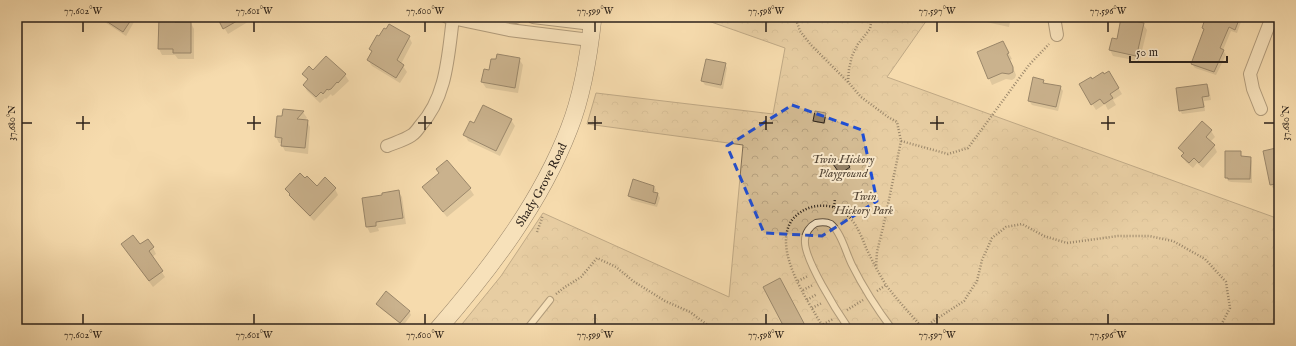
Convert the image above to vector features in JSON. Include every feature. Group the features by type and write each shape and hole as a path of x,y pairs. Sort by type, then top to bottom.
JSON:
{"main road":[{"name":"Shady Grove Road","path":"438,329 491,263 522,220 544,184 569,128 580,93 592,27"}],"street":[{"path":"450,18 516,17"},
{"path":"533,17 592,27"},
{"path":"1054,17 1057,34"},
{"path":"1261,109 1253,89 1250,74 1272,17"},
{"path":"450,18 509,30 592,27"},
{"path":"386,146 412,135 434,108 444,77 450,18"}],"lane":[{"path":"849,329 839,315 812,265 806,247 804,240 806,233 815,224 822,222 830,223 836,229 851,264 869,296 892,329"},
{"path":"527,329 550,300"}],"path":[{"path":"795,17 800,31 811,46 848,82 861,97 888,118 897,122 901,141 886,219 877,252 876,267"},
{"path":"848,82 852,56 858,44 870,29 872,17"},
{"path":"901,141 948,154 968,148 1029,65 1044,49"},
{"path":"834,207 836,199"},
{"path":"824,329 807,300 788,259 785,241 790,223 795,216 803,210 822,206 834,207 841,210 851,218 886,285 924,329 964,301 977,280 982,260 992,238 1006,227 1022,224 1044,236 1067,243 1118,236 1149,236 1173,241 1206,259 1226,282 1230,308 1220,329"},
{"path":"550,300 565,287 581,277 597,258 616,267 633,281 664,301 690,312 713,329"},
{"path":"875,292 886,285"},
{"path":"845,312 863,300"},
{"path":"822,325 834,318"}],"highlighted area":[{"path":"792,105 862,130 877,201 822,236 764,233 727,146"}],"green space":[{"name":"Twin Hickory Park","path":"697,17 929,17 887,77 1279,219 1279,329 458,329 501,276 543,213 729,297 743,145 587,124 596,93 773,114 785,48"}],"building":[{"path":"100,17 133,17 123,32"},
{"path":"159,17 175,17 175,22 191,22 191,53 173,53 173,49 158,49"},
{"path":"217,17 244,17 223,29"},
{"path":"1204,17 1240,17 1235,30 1229,27 1220,48 1224,50 1214,72 1191,64 1204,29 1202,28 1205,19"},
{"path":"1121,18 1144,23 1136,56 1109,50 1112,38 1117,39"},
{"path":"389,24 410,36 397,60 404,65 396,78 367,60 372,51 369,49 377,35 379,36 384,28 386,29"},
{"path":"1003,41 1009,53 1007,54 1013,67 1013,72 1009,74 1002,73 988,79 977,52"},
{"path":"497,54 520,58 515,88 481,82 484,69 489,70 491,59 496,59"},
{"path":"326,56 346,74 331,89 327,89 323,94 321,92 316,97 303,85 308,79 302,74 309,66 313,70"},
{"path":"706,59 726,63 721,85 701,81"},
{"path":"1109,71 1119,88 1110,94 1113,98 1104,104 1100,99 1091,105 1079,84 1091,77 1092,79 1103,72 1104,74"},
{"path":"1033,77 1044,80 1043,83 1061,86 1056,107 1028,101"},
{"path":"1207,84 1209,96 1202,97 1204,107 1179,111 1176,88"},
{"path":"483,105 512,119 496,151 463,135 470,121 474,123"},
{"path":"283,109 304,111 297,119 308,120 305,148 281,146 282,138 275,137 277,116 282,116"},
{"path":"815,111 826,113 824,123 813,121"},
{"path":"1202,121 1212,130 1206,137 1215,145 1199,163 1194,158 1189,163 1181,156 1184,153 1178,148"},
{"path":"1276,148 1279,161 1279,183 1270,185 1263,151"},
{"path":"1225,151 1241,151 1241,156 1251,157 1250,179 1225,178"},
{"path":"843,157 850,167 840,174 833,164"},
{"path":"447,160 471,188 443,212 422,187 439,173 436,169"},
{"path":"300,173 305,178 307,176 317,186 325,177 336,188 310,216 285,189"},
{"path":"633,179 654,186 653,192 658,193 655,204 628,196"},
{"path":"399,190 403,218 376,222 376,226 366,227 362,198 382,195 382,193"},
{"path":"133,235 140,244 148,239 154,247 149,251 163,271 149,281 121,244"},
{"path":"780,278 807,329 785,329 763,287"},
{"path":"386,291 410,311 400,323 376,304"}],"park label":[{"name":"Twin Hickory Playground","path":"843,166"}]}
